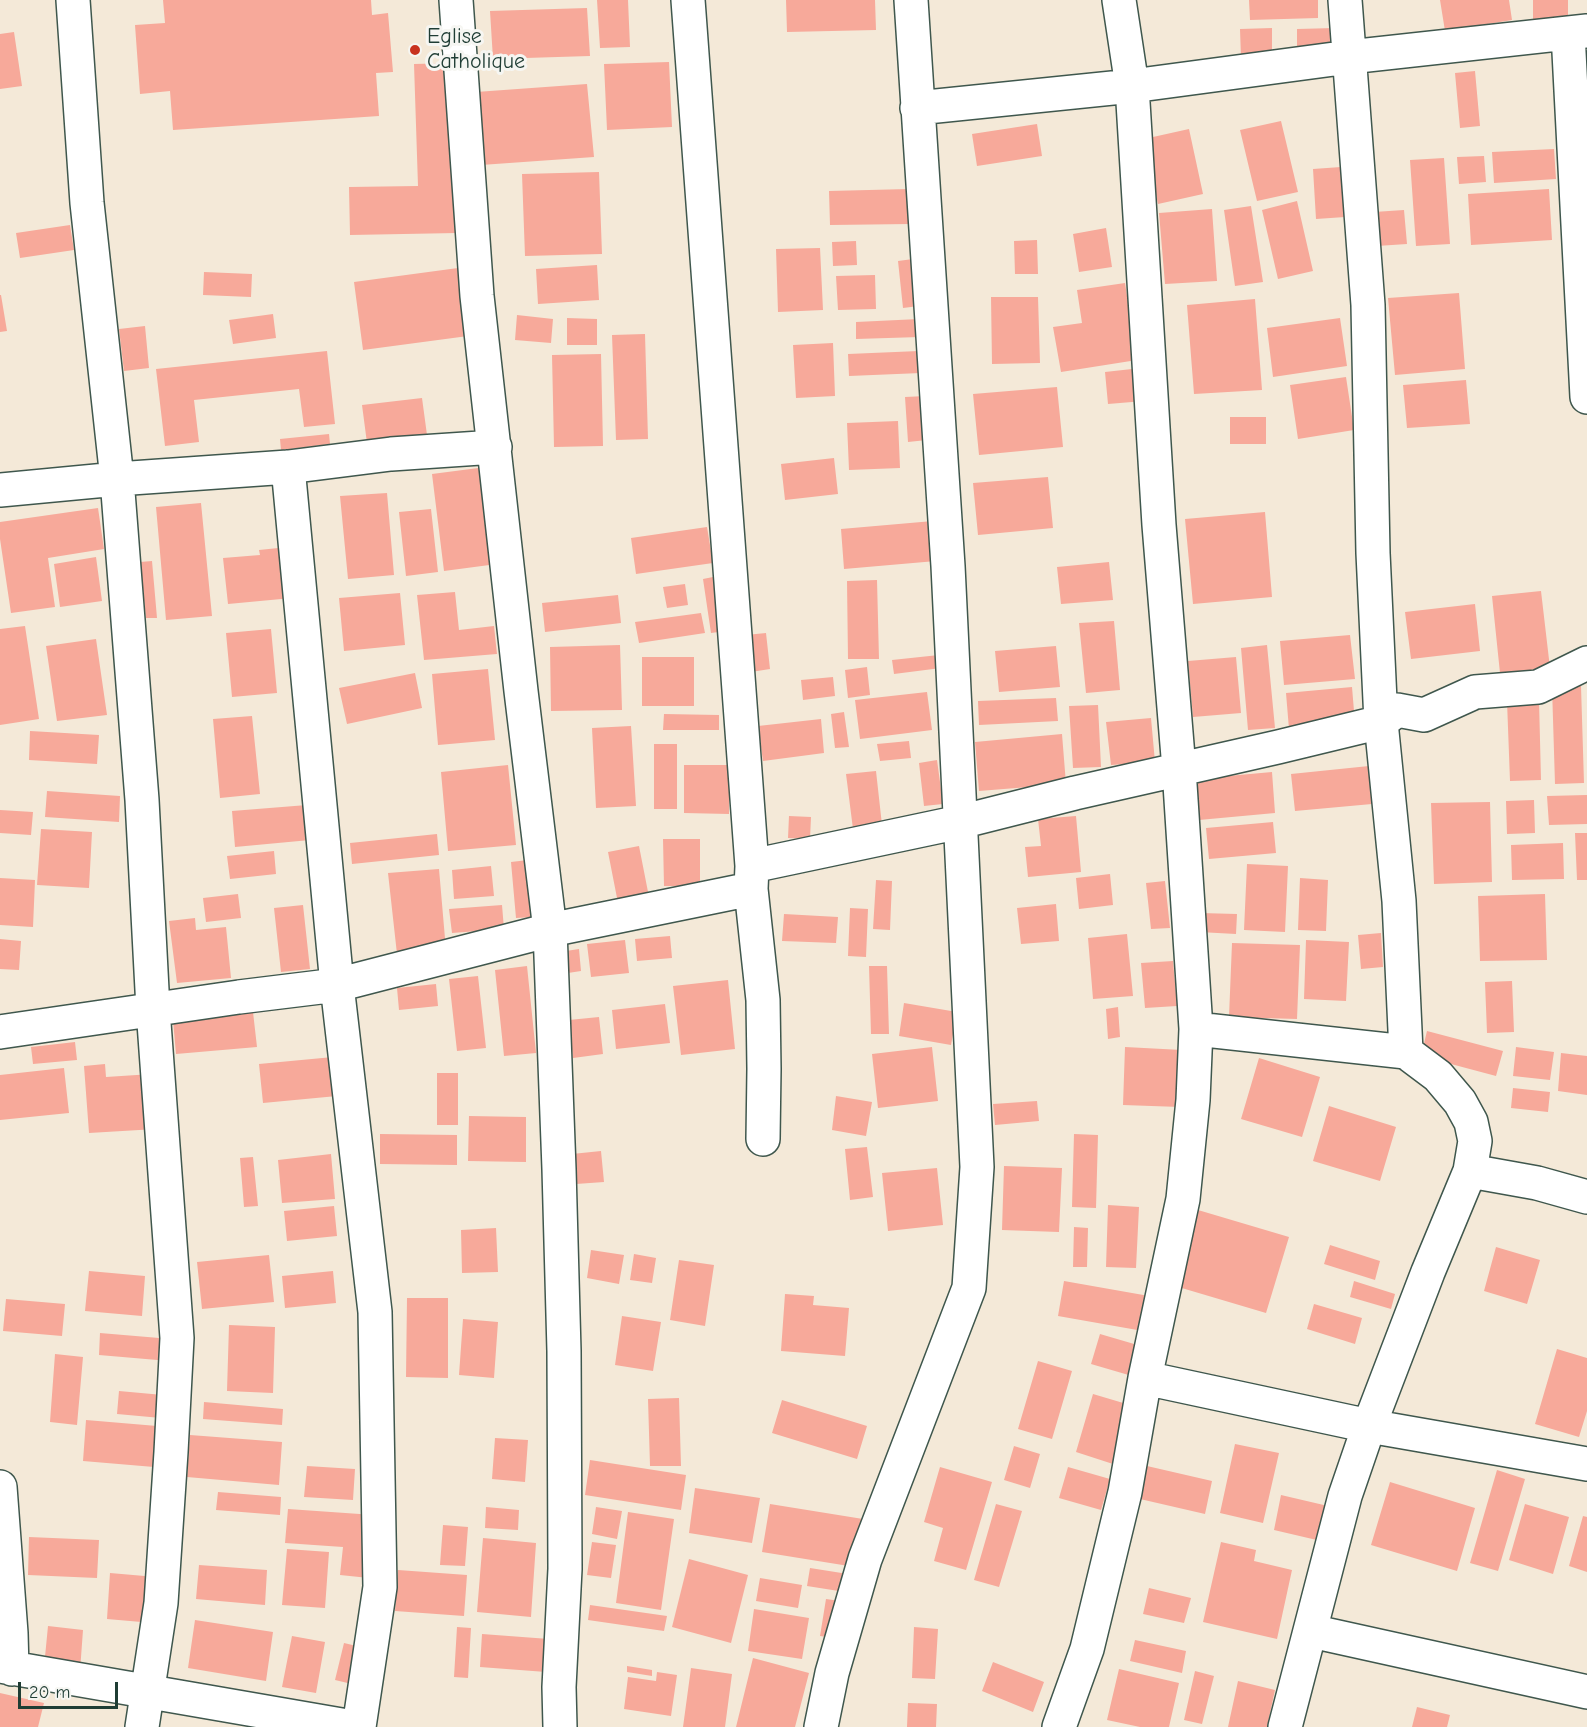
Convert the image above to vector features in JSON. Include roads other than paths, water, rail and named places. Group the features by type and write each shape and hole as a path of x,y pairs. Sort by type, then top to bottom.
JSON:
{"street":[{"path":"72,0 87,203 117,479 142,800 153,1009 177,1338 161,1603 142,1727"},
{"path":"456,0 477,296 520,691 550,930 564,1351 565,1569 559,1687 560,1727"},
{"path":"688,0 752,878 763,1000 763,1139"},
{"path":"821,1727 832,1673 865,1559 969,1288 977,1167 948,566 911,0"},
{"path":"1059,1727 1087,1649 1125,1492 1145,1378 1183,1199 1193,1100 1196,1029 1179,769 1159,525 1132,86 1119,0"},
{"path":"1345,0 1368,304 1373,553 1381,722 1399,901 1406,1052"},
{"path":"917,108 1132,86 1349,57 1577,32 1587,397"},
{"path":"0,490 288,467 391,454 495,447"},
{"path":"288,467 337,985 375,1312 380,1587 359,1727"},
{"path":"0,1032 337,985 960,822 1381,722 1397,710 1424,716 1475,692 1538,687 1587,663"},
{"path":"1196,1029 1406,1052 1438,1076 1460,1102 1472,1122 1475,1141 1470,1171 1428,1272 1369,1426 1345,1496 1285,1727"},
{"path":"1470,1171 1537,1183 1587,1197"},
{"path":"1145,1378 1369,1426 1587,1464"},
{"path":"0,1487 11,1633 6,1667 353,1727"},
{"path":"1311,1631 1587,1692"}],"place":[{"name":"Eglise Catholique","path":"415,50"}]}
